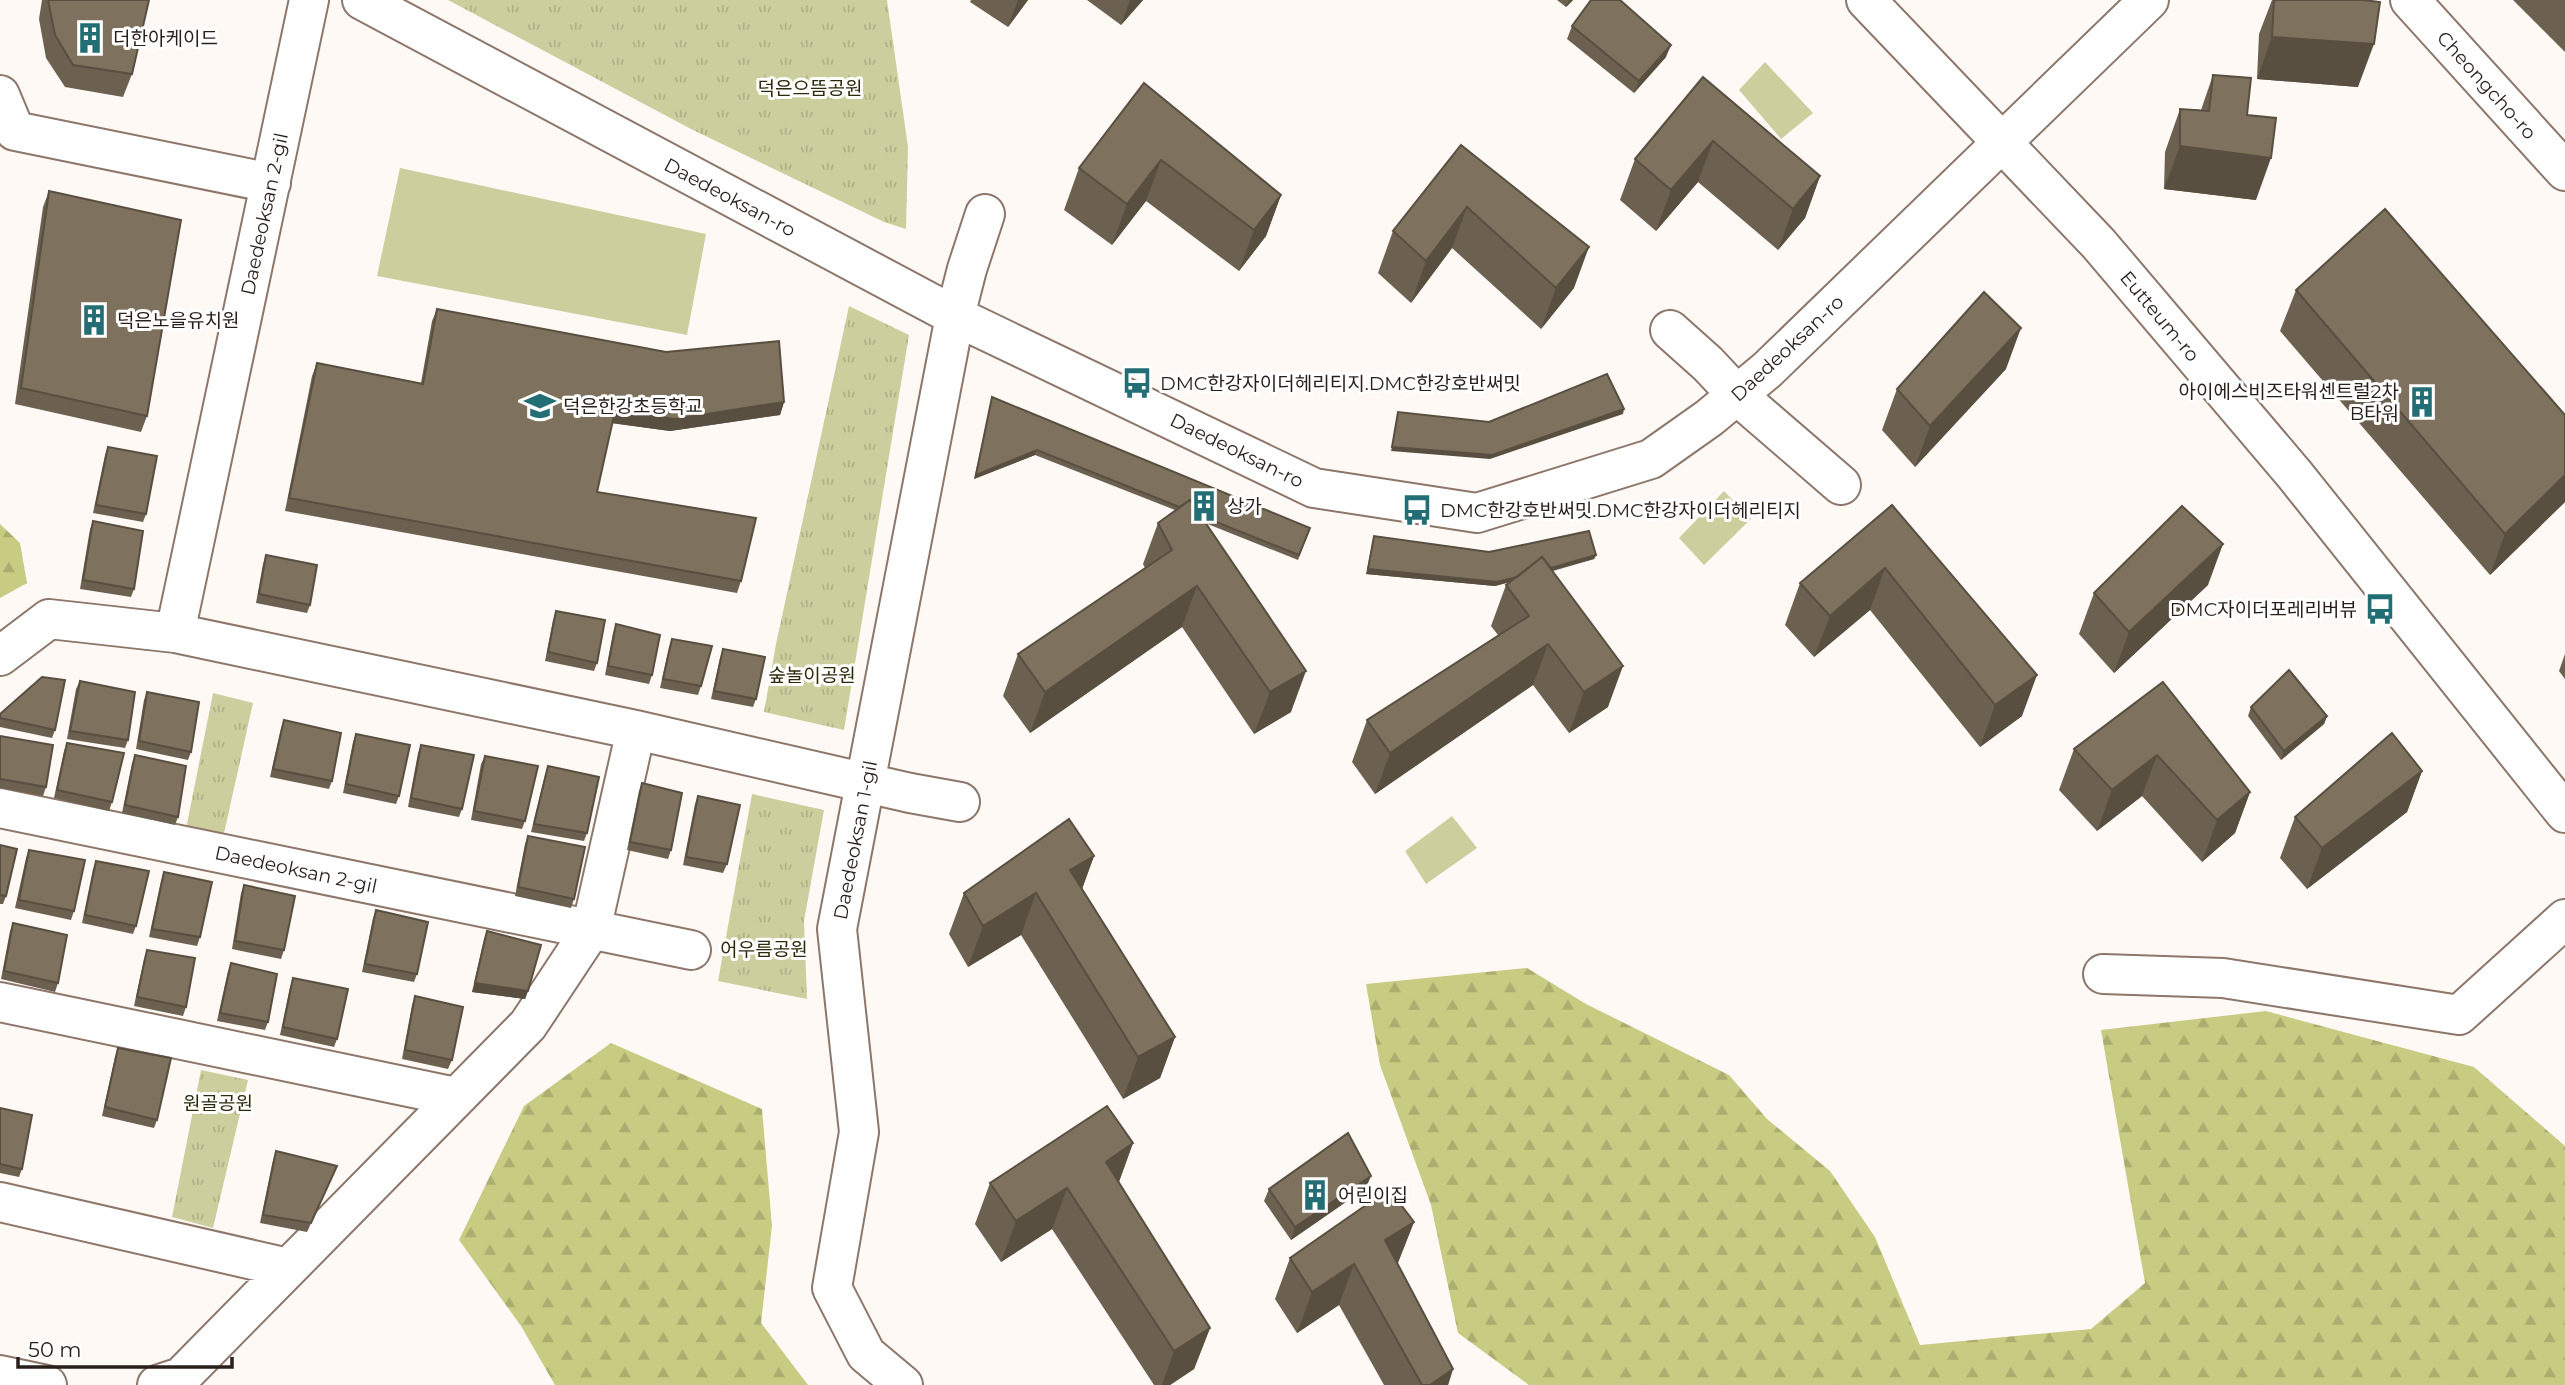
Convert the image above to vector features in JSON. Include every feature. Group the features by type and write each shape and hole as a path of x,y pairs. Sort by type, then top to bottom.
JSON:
{"street":[{"name":"Daedeoksan 2-gil","path":"175,633 309,0"},
{"name":"Daedeoksan-ro","path":"362,0 955,316 1314,488 1476,513 1651,459 1738,396 2149,0"},
{"name":"Eutteum-ro","path":"1866,0 2098,243 2295,475 2565,813"},
{"name":"Cheongcho-ro","path":"2410,0 2565,171"},
{"path":"0,95 15,131 271,183"},
{"name":"Daedeoksan 1-gil","path":"904,1385 866,1354 832,1288 859,1132 837,929 955,316 985,214"},
{"path":"1670,330 1738,396 1840,485"},
{"path":"0,656 49,619 175,633 636,730 960,802"},
{"path":"157,1385 181,1377 528,1025 592,930 636,730"},
{"name":"Daedeoksan 2-gil","path":"0,808 691,950"},
{"path":"2103,974 2223,978 2459,1015 2565,919"},
{"path":"0,1002 456,1097"},
{"path":"0,1202 289,1268"},
{"path":"0,1375 47,1385"}],"green space":[{"name":"덕은으뜸공원","path":"448,0 887,0 908,147 906,229 884,222 691,129"},
{"path":"1765,62 1813,113 1781,139 1739,90"},
{"path":"400,168 706,234 687,335 377,276"},
{"name":"숲놀이공원","path":"849,306 909,335 844,730 764,712 776,644"},
{"path":"1724,491 1751,519 1704,565 1679,538"},
{"path":"0,524 20,543 27,583 0,598"},
{"path":"213,693 253,703 223,838 186,829"},
{"name":"어우름공원","path":"752,794 824,810 804,921 807,999 718,981"},
{"path":"1452,816 1477,848 1426,884 1405,851"},
{"path":"1527,968 1586,1004 1729,1075 1767,1119 1830,1171 1875,1237 1920,1345 2091,1329 2145,1283 2101,1030 2266,1011 2474,1067 2565,1146 2565,1385 1529,1385 1458,1333 1431,1205 1380,1065 1366,984"},
{"path":"611,1043 762,1109 772,1226 761,1323 808,1385 555,1385 521,1326 459,1240 524,1106"},
{"name":"원골공원","path":"201,1070 248,1080 213,1228 172,1217"}],"building":[{"name":"더한아케이드","path":"48,0 149,0 132,74 73,65 55,35"},
{"path":"1591,0 1620,0 1671,45 1639,81 1572,26"},
{"path":"2274,0 2380,2 2374,44 2272,37"},
{"path":"2213,75 2251,78 2247,115 2276,118 2271,158 2180,146 2180,109 2209,111"},
{"path":"1703,77 1820,176 1793,209 1713,141 1671,190 1635,159"},
{"path":"1144,83 1281,195 1254,230 1161,160 1127,204 1079,168"},
{"path":"1461,145 1589,247 1556,288 1467,207 1426,261 1393,231"},
{"name":"덕은노을유치원","path":"49,191 181,220 147,416 21,388"},
{"name":"아이에스비즈타워센트럴2차 B타워","path":"2385,209 2565,415 2565,475 2505,534 2296,290"},
{"path":"1984,292 2021,328 1930,426 1897,389"},
{"path":"437,309 666,352 779,341 784,402 675,419 615,411 597,492 756,518 741,581 289,498 317,363 423,384"},
{"path":"1607,374 1624,409 1492,455 1392,447 1398,412 1489,422"},
{"name":"상가","path":"992,397 1310,528 1299,555 1201,516 1190,500 1179,507 1037,450 976,475"},
{"path":"108,447 157,456 146,514 96,505"},
{"path":"1190,500 1306,671 1270,692 1197,586 1045,692 1018,654 1172,550 1158,523"},
{"path":"1892,505 2037,675 1995,705 1885,568 1830,616 1800,583"},
{"path":"2182,506 2223,544 2129,632 2094,593"},
{"path":"93,521 143,531 134,589 83,580"},
{"path":"1589,531 1596,555 1551,568 1542,557 1517,577 1497,582 1368,569 1374,536 1489,552"},
{"path":"266,555 317,565 310,605 259,594"},
{"path":"1542,557 1623,666 1584,692 1548,644 1390,753 1367,720 1529,616 1506,585"},
{"path":"556,611 605,620 597,663 548,652"},
{"path":"616,624 660,635 652,675 608,666"},
{"path":"672,639 712,646 701,686 663,679"},
{"path":"723,649 765,657 756,699 714,691"},
{"path":"2289,670 2327,716 2284,751 2251,707"},
{"path":"42,677 65,680 55,730 0,718 0,714"},
{"path":"80,681 135,692 128,740 70,731"},
{"path":"2163,682 2250,792 2217,820 2157,755 2112,790 2074,749"},
{"path":"147,692 199,702 191,752 139,741"},
{"path":"284,720 341,733 332,781 273,769"},
{"path":"2392,733 2422,771 2322,848 2295,817"},
{"path":"356,734 410,745 399,796 346,784"},
{"path":"0,736 53,745 46,787 0,779"},
{"path":"67,743 124,753 112,802 57,790"},
{"path":"421,745 474,755 462,809 411,798"},
{"path":"135,755 186,766 178,817 125,805"},
{"path":"485,756 538,766 525,821 474,811"},
{"path":"548,766 599,777 587,833 534,824"},
{"path":"642,783 682,793 671,850 630,842"},
{"path":"698,796 740,805 727,864 686,857"},
{"path":"1069,819 1094,856 1070,870 1175,1037 1138,1057 1036,893 983,926 964,893"},
{"path":"528,836 585,847 574,899 518,887"},
{"path":"0,845 17,849 6,896 0,895"},
{"path":"29,850 85,860 74,911 19,900"},
{"path":"96,861 149,871 136,926 85,915"},
{"path":"164,872 212,882 200,937 152,929"},
{"path":"244,885 295,896 284,950 235,941"},
{"path":"376,910 428,922 417,974 365,964"},
{"path":"13,923 67,935 58,983 4,971"},
{"path":"487,931 541,945 528,991 475,983"},
{"path":"147,950 195,958 186,1007 137,997"},
{"path":"231,963 277,974 268,1022 220,1013"},
{"path":"293,978 348,989 337,1039 283,1027"},
{"path":"415,996 463,1007 452,1060 405,1050"},
{"path":"118,1048 171,1058 157,1120 105,1107"},
{"path":"1107,1106 1133,1143 1106,1162 1210,1328 1174,1351 1067,1188 1016,1221 990,1183"},
{"path":"0,1108 32,1115 22,1169 0,1164"},
{"name":"어린이집","path":"1348,1133 1371,1176 1295,1227 1269,1189"},
{"path":"276,1151 337,1166 311,1223 263,1215"},
{"path":"1389,1189 1414,1222 1385,1240 1453,1369 1430,1385 1422,1385 1354,1264 1312,1292 1290,1258"}],"place":[{"name":"더한아케이드","path":"90,38"},
{"name":"덕은노을유치원","path":"94,320"},
{"name":"DMC한강자이더헤리티지.DMC한강호반써밋","path":"1137,383"},
{"name":"아이에스비즈타워센트럴2차 B타워","path":"2422,402"},
{"name":"덕은한강초등학교","path":"540,406"},
{"name":"상가","path":"1204,506"},
{"name":"DMC한강호반써밋.DMC한강자이더헤리티지","path":"1417,510"},
{"name":"DMC자이더포레리버뷰","path":"2380,609"},
{"name":"어린이집","path":"1315,1195"}]}
